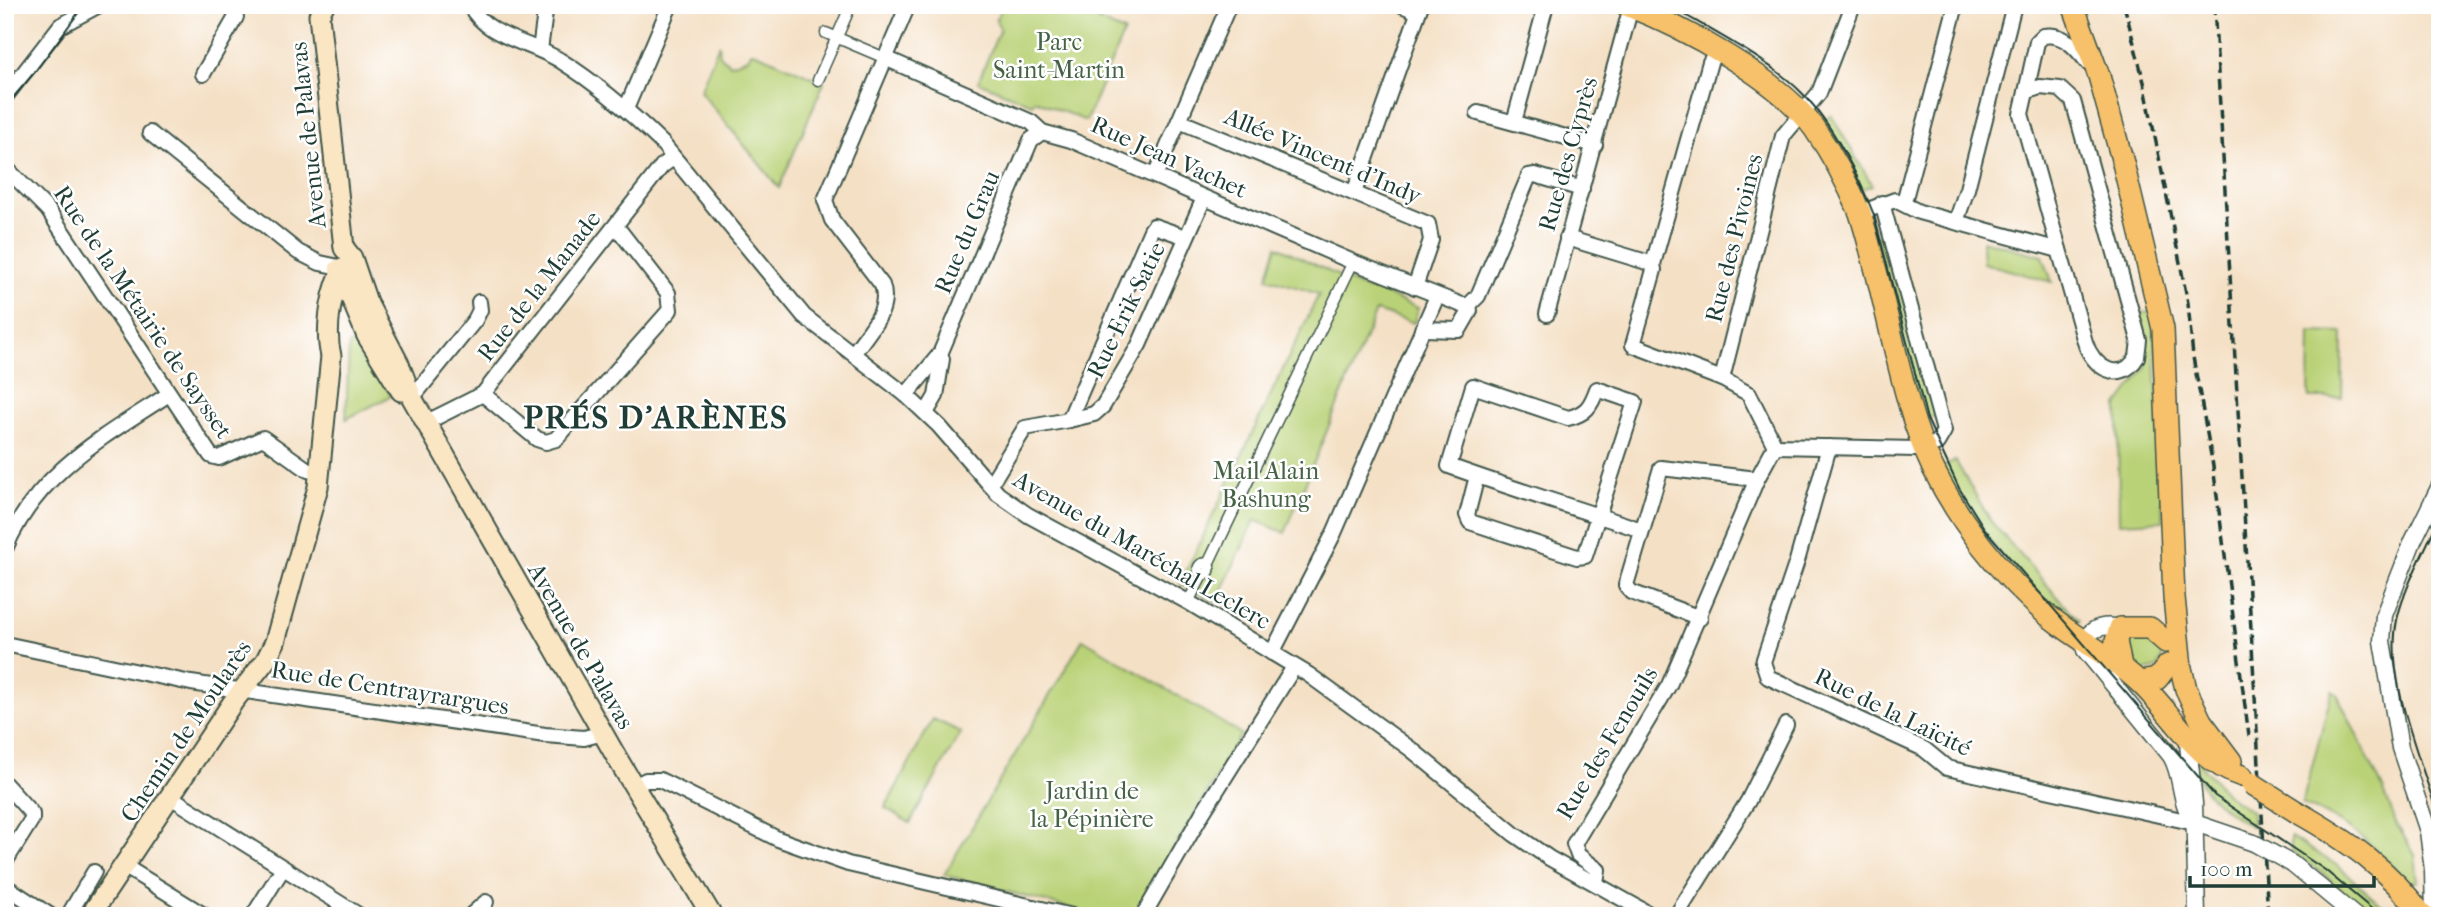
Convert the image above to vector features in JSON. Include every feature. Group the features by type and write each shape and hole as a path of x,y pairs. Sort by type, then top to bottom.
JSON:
{"main road":[{"path":"2073,5 2099,76 2139,223 2162,329 2174,597 2181,668 2189,696 2216,743 2247,779"},
{"path":"1640,8 1717,50 1779,92 1813,127 1850,190 1860,213 1916,425 1925,448 1959,513 2012,582 2036,606 2140,682 2187,734 2221,765 2372,860 2408,895 2423,916"},
{"name":"Avenue de Palavas","path":"318,9 341,263 361,305 382,363 400,390 412,398 603,733 712,916"},
{"name":"Avenue de Palavas","path":"341,263 352,258 361,305"},
{"name":"Chemin de Moularès","path":"90,916 169,796 266,660 281,627 320,472 331,356 333,293 341,263"},
{"path":"331,318 361,305"},
{"name":"Chemin de Moularès","path":"331,356 361,305"},
{"path":"2174,597 2166,642 2168,665 2187,734"},
{"path":"2121,666 2116,641 2120,628 2150,628 2166,642"},
{"path":"2140,682 2157,679 2168,665"}],"street":[{"path":"5,97 60,26 99,5"},
{"name":"Avenue du Maréchal Leclerc","path":"470,5 479,20 492,29 561,60 626,109 673,158 804,316 906,395 926,413 990,485 1028,515 1188,601 1294,667 1412,750 1514,834 1653,916"},
{"path":"540,50 546,5"},
{"path":"626,109 670,5"},
{"path":"818,80 851,5"},
{"path":"854,353 883,312 886,296 882,285 832,220 825,200 908,5"},
{"path":"1155,176 1229,5"},
{"path":"1354,193 1419,9 1402,5"},
{"path":"1514,122 1546,5"},
{"name":"Rue des Pivoines","path":"1722,379 1783,136 1819,93 1853,5"},
{"path":"1904,202 1956,5"},
{"path":"1955,222 1967,189 2014,5"},
{"path":"203,74 236,17 232,6"},
{"name":"Rue des Cyprès","path":"1547,314 1595,145 1640,8"},
{"path":"826,33 885,58"},
{"path":"2026,92 2050,87 2060,89 2073,101 2139,340 2137,357 2122,371 2106,369 2089,355 2021,114 2037,43 2043,36 2057,35 2065,39 2099,76"},
{"path":"1717,50 1710,62 1653,264 1654,270 1628,338 1635,349 1722,379 1749,394 1775,446"},
{"name":"Rue Jean Vachet","path":"885,58 1031,122 1042,132 1054,133 1437,296 1469,304"},
{"path":"1478,113 1595,145"},
{"name":"Allée Vincent d'Indy","path":"1179,121 1428,224 1431,240 1415,287"},
{"name":"Rue du Grau","path":"906,395 940,354 1031,140 1042,132"},
{"path":"150,133 298,252 320,263 341,263"},
{"name":"Rue de la Manade","path":"425,422 483,394 662,166 673,158"},
{"name":"Rue de la Métairie de Saysset","path":"5,167 48,210 204,448 213,457 219,458 264,438 308,470 320,472"},
{"path":"1422,329 1459,330 1470,311 1469,304 1478,296 1529,176 1535,175 1582,188"},
{"name":"Rue Erik Satie","path":"990,485 1025,428 1094,414 1103,406 1139,345 1204,198"},
{"path":"1860,213 1882,203 1904,202 1919,212 2059,250"},
{"path":"1775,446 1925,448 1937,443 1944,428 1930,387 1882,203"},
{"path":"483,394 537,439 546,442 556,439 670,310 668,293 616,226"},
{"path":"1069,420 1151,230 1154,226 1160,227 1186,237"},
{"path":"1567,238 1653,264"},
{"path":"1188,601 1353,262"},
{"path":"1272,653 1334,533 1437,296"},
{"path":"412,398 475,320 480,310 479,302"},
{"name":"Rue du Grau","path":"926,413 936,396 942,359 940,354"},
{"path":"1478,476 1468,520 1582,557 1587,554 1600,516 1635,402 1597,389 1591,406 1579,415 1568,418 1473,386 1450,466 1478,476 1600,516 1642,530"},
{"path":"5,549 16,523 55,473 88,447 169,394"},
{"path":"1757,479 1661,468 1626,581 1628,589 1700,618 1757,479 1775,446"},
{"name":"Rue de la Laïcité","path":"1829,447 1797,561 1763,662 1768,677 1924,749 1947,768 2098,803 2178,817 2195,823"},
{"path":"2434,916 2437,872 2428,831 2400,748 2382,641 2384,615 2413,541 2440,486"},
{"name":"Rue des Fenouils","path":"1596,883 1598,870 1578,855 1574,844 1669,685 1700,618"},
{"path":"2120,628 2105,625 2093,630 2084,641 2087,656 2175,764 2184,810 2195,823 2254,843 2292,864 2355,916"},
{"name":"Rue de Centrayrargues","path":"5,644 191,683 545,735 584,738 603,733"},
{"path":"1143,916 1210,801 1294,667"},
{"path":"1676,916 1748,801 1786,725"},
{"path":"2187,734 2195,823 2197,916"},
{"path":"634,786 646,780 660,780 778,839 848,864 1072,916"},
{"path":"5,784 30,809 32,819 5,862"},
{"path":"169,796 360,916"},
{"path":"124,866 205,916"},
{"path":"253,916 283,868"},
{"path":"68,916 94,872"},
{"path":"5,886 51,916"},
{"path":"470,916 486,902"}],"green space":[{"name":"Parc Saint-Martin","path":"1002,5 1106,5 1099,21 1124,32 1086,121 1035,100 1032,104 978,82 1000,29 996,20"},
{"path":"719,44 720,55 730,64 748,58 752,51 824,82 779,188 700,91"},
{"path":"1831,115 1872,185 1857,191 1820,125"},
{"path":"1888,233 1937,415 1922,421 1876,236"},
{"path":"1982,240 2043,256 2052,282 1983,263"},
{"name":"Mail Alain Bashung","path":"1277,246 1367,290 1369,287 1418,308 1414,323 1376,311 1285,533 1255,520 1216,602 1180,584 1319,294 1267,278"},
{"path":"2140,312 2153,312 2163,521 2119,523 2118,405 2146,367"},
{"path":"2310,332 2343,333 2342,398 2309,398"},
{"path":"359,341 391,396 346,419 349,345"},
{"path":"1955,460 1992,523 2079,621 2074,625 2015,572 1984,533 1942,467"},
{"path":"2140,632 2161,646 2162,657 2158,668 2143,672 2127,660 2123,644 2129,636"},
{"name":"Jardin de la Pépinière","path":"1083,639 1241,734 1135,916 1099,916 944,875"},
{"path":"2332,691 2337,694 2383,789 2397,825 2415,855 2418,882 2408,882 2372,846 2347,827 2302,804"},
{"path":"933,719 961,732 910,823 885,808"},
{"path":"2193,756 2226,794 2252,812 2252,827 2221,806 2206,791 2200,781"},
{"path":"2291,837 2338,866 2394,916 2371,916 2326,876 2291,851"}],"tram line":[{"path":"5,107 35,72 84,5"},
{"path":"1668,5 1739,46 1790,82 1814,106 1834,135 1853,168 1874,215 1927,419 1959,488 1984,528 2215,796 2325,870 2380,916"},
{"path":"2440,516 2405,594 2397,620 2394,644 2401,696 2440,823"},
{"path":"2438,916 2440,906"}],"railway":[{"path":"2124,5 2144,82 2188,303 2193,357 2213,466 2249,736"},
{"path":"2214,5 2268,916"}],"district":[{"name":"PRÉS D'ARÈNES","path":"656,417"}]}
